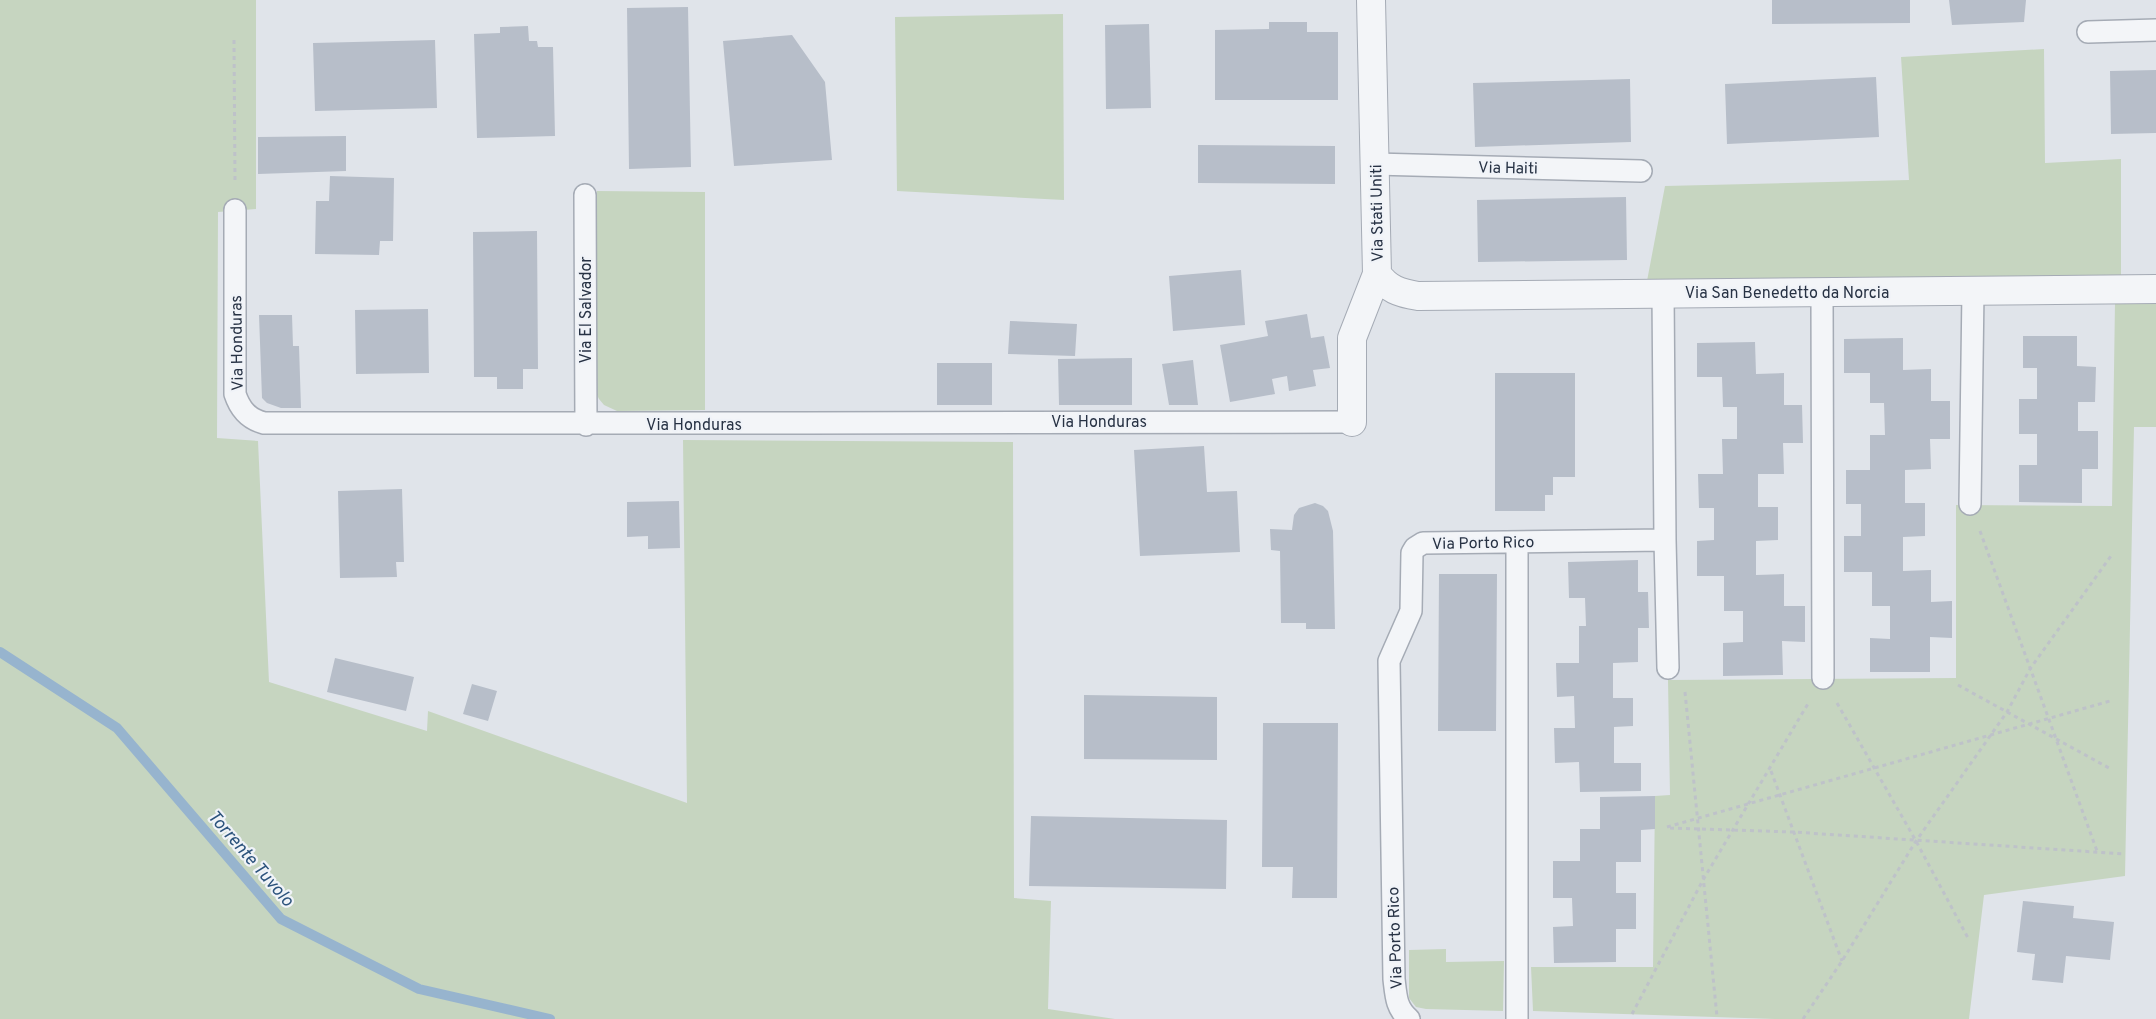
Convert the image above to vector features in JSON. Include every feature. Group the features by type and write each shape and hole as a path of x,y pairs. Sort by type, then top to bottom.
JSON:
{"street":[{"name":"Via Stati Uniti","path":"1352,422 1352,338 1377,274 1371,0"},
{"path":"1377,274 1390,288 1402,293 1418,296"},
{"name":"Via San Benedetto da Norcia","path":"1418,296 1662,292 1822,293 2156,289"},
{"path":"1352,338 1385,309 1401,301 1418,296"}],"lane":[{"path":"2088,32 2156,30"},
{"name":"Via Haiti","path":"1375,164 1640,171"},
{"name":"Via El Salvador","path":"585,195 586,425"},
{"name":"Via Honduras","path":"235,210 235,394 242,410 256,421 274,423 586,425 1028,421 1352,422"},
{"path":"1970,504 1973,291"},
{"path":"1662,292 1668,668"},
{"path":"1822,293 1823,678"},
{"name":"Via Porto Rico","path":"1409,1019 1402,1013 1396,1002 1394,979 1389,661 1412,611 1412,553 1415,548 1423,543 1666,540"},
{"path":"1516,542 1517,1019"}],"path":[{"path":"234,40 235,210"},
{"path":"1970,504 2030,669 2058,739 2097,851"},
{"path":"1803,1019 1842,961 1916,841 2007,712 2030,669 2111,556"},
{"path":"1823,678 1916,841 1968,938"},
{"path":"1632,1014 1703,880 1734,831 1823,678"},
{"path":"1958,685 2109,768"},
{"path":"1684,688 1717,1017"},
{"path":"2110,701 1667,827 1793,832 2125,854"},
{"path":"1770,770 1842,961"}],"green space":[{"path":"0,0 256,0 256,209 218,212 217,438 258,441 269,682 427,731 428,711 687,803 683,440 1013,442 1014,898 1051,901 1048,1009 1115,1019 0,1019"},
{"path":"1063,14 1064,200 897,191 895,17"},
{"path":"2044,49 2045,163 2121,159 2121,276 1647,281 1665,186 1909,180 1901,57"},
{"path":"597,191 705,192 705,410 617,411 604,405 595,391 592,360"},
{"path":"2156,301 2156,427 2134,427 2125,876 1984,895 1969,1019 1775,1019 1533,1011 1531,967 1653,967 1655,796 1670,795 1668,680 1956,678 1956,505 2112,506 2115,302"},
{"path":"1446,949 1446,962 1504,961 1503,1011 1426,1009 1416,1007 1409,998 1409,950"}],"building":[{"path":"1772,0 1910,0 1910,23 1772,24"},
{"path":"1949,0 2026,0 2024,22 1952,25"},
{"path":"688,7 691,167 629,169 627,8"},
{"path":"1269,22 1307,22 1307,32 1338,32 1338,100 1215,100 1215,30 1269,29"},
{"path":"1149,24 1151,108 1106,109 1105,25"},
{"path":"528,26 529,41 537,41 538,47 553,47 555,136 477,138 474,34 500,33 500,27"},
{"path":"792,35 825,82 832,160 734,166 723,41"},
{"path":"435,40 437,108 315,111 313,43"},
{"path":"2156,70 2156,133 2111,134 2110,71"},
{"path":"1876,77 1879,137 1727,144 1725,84"},
{"path":"1630,79 1631,142 1475,147 1473,83"},
{"path":"346,136 346,171 258,174 258,137"},
{"path":"1198,145 1335,146 1335,184 1198,183"},
{"path":"330,176 394,178 393,241 380,241 379,255 315,254 316,201 329,201"},
{"path":"1626,197 1627,260 1478,262 1477,200"},
{"path":"537,231 538,369 523,369 523,389 497,389 497,377 474,377 473,232"},
{"path":"1241,270 1245,325 1173,331 1169,276"},
{"path":"428,309 429,373 356,374 355,310"},
{"path":"1307,314 1311,338 1324,336 1330,368 1313,370 1316,386 1289,391 1287,376 1272,379 1275,394 1230,402 1220,345 1268,336 1265,321"},
{"path":"259,315 292,315 293,346 299,346 301,408 281,408 267,403 262,398"},
{"path":"1010,321 1077,324 1075,356 1008,354"},
{"path":"2023,336 2077,336 2077,366 2096,367 2095,402 2078,402 2078,431 2098,431 2098,469 2082,469 2082,503 2019,502 2019,465 2037,465 2037,434 2019,434 2019,399 2037,399 2037,368 2023,368"},
{"path":"1903,338 1903,370 1931,369 1931,401 1950,401 1950,439 1930,439 1931,469 1905,470 1905,503 1925,503 1925,536 1903,537 1903,571 1931,570 1931,602 1952,601 1952,638 1930,637 1930,672 1870,672 1870,638 1890,639 1890,606 1872,606 1872,572 1844,572 1844,536 1861,536 1861,504 1846,504 1846,470 1870,470 1870,435 1885,435 1884,403 1870,403 1870,373 1844,373 1844,339"},
{"path":"1755,342 1756,374 1784,373 1784,405 1802,405 1803,443 1783,443 1784,474 1758,474 1758,507 1778,507 1778,540 1756,541 1756,575 1784,574 1784,606 1805,606 1805,642 1782,641 1783,675 1723,676 1723,643 1743,642 1743,611 1724,611 1724,576 1697,576 1697,541 1714,540 1714,508 1699,508 1698,474 1723,474 1722,439 1737,439 1737,407 1723,407 1722,377 1697,377 1697,343"},
{"path":"1132,358 1132,405 1059,405 1058,359"},
{"path":"1193,360 1198,405 1169,405 1162,364"},
{"path":"937,363 992,363 992,405 937,405"},
{"path":"1495,373 1575,373 1575,477 1553,477 1553,495 1545,495 1545,511 1495,511"},
{"path":"1204,446 1207,492 1237,491 1240,552 1140,556 1134,450"},
{"path":"402,489 404,562 396,562 397,577 340,578 338,491"},
{"path":"679,501 680,548 648,549 648,536 627,537 627,502"},
{"path":"1315,503 1323,506 1328,511 1333,531 1335,629 1306,629 1306,623 1281,623 1280,551 1271,550 1270,529 1292,530 1294,515 1299,508"},
{"path":"1638,560 1638,592 1648,592 1649,628 1638,628 1638,662 1613,663 1613,698 1633,698 1633,726 1614,727 1614,763 1641,763 1641,791 1580,792 1579,762 1555,763 1554,728 1575,728 1574,696 1557,697 1556,663 1579,663 1579,626 1586,626 1585,598 1569,598 1568,562"},
{"path":"1439,574 1497,574 1496,731 1438,731"},
{"path":"335,658 414,677 406,711 327,692"},
{"path":"472,684 497,691 488,721 463,714"},
{"path":"1084,695 1217,697 1217,760 1084,759"},
{"path":"1263,723 1338,723 1337,898 1292,898 1293,867 1262,867"},
{"path":"1655,796 1655,829 1641,830 1641,862 1616,862 1616,893 1636,893 1636,929 1616,929 1616,962 1554,963 1553,927 1573,926 1572,898 1553,898 1553,861 1580,861 1580,829 1600,829 1600,797"},
{"path":"1031,816 1227,820 1226,889 1029,886"},
{"path":"2023,901 2074,906 2073,918 2114,922 2110,960 2066,956 2063,983 2032,980 2035,954 2017,952"}],"waterway":[{"name":"Torrente Tuvolo","path":"0,652 117,728 281,919 419,989 550,1019"}]}
